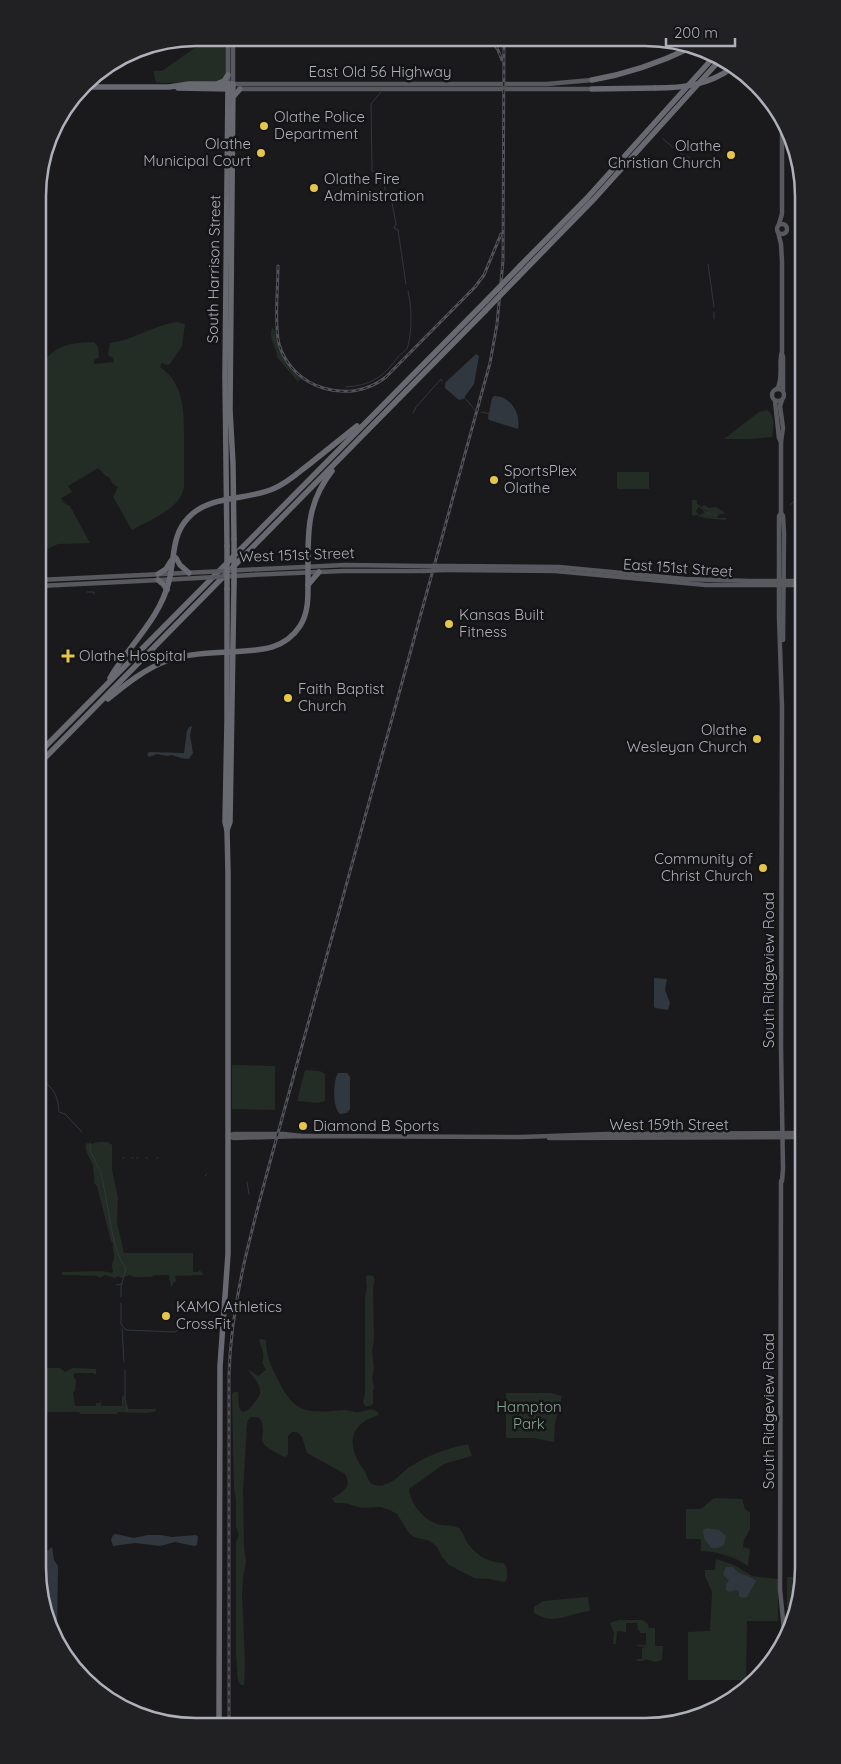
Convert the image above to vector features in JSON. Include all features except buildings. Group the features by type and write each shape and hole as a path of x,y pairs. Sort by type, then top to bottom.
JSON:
{"highway":[{"path":"592,80 650,66 683,51"},
{"path":"47,745 587,198 710,61"},
{"path":"47,756 595,198 716,64"},
{"path":"592,89 695,86 716,78 727,71"},
{"path":"230,75 217,86 224,93 230,98 242,86"},
{"name":"East Old 56 Highway","path":"93,87 168,87 190,89 230,86"},
{"name":"South Harrison Street","path":"229,501 230,86"},
{"name":"South Harrison Street","path":"229,501 225,417 230,98"},
{"path":"167,590 158,577 174,559 179,540 190,521 197,514 229,501 266,492 287,482 375,412"},
{"path":"233,665 244,650 274,643 287,635 301,616 307,570 309,524 313,502 321,486 340,458"},
{"path":"216,502 227,484"},
{"path":"105,686 117,666 157,613 172,576 176,540 184,522 198,509 216,502 229,501"},
{"path":"219,1718 220,1366 222,1313 228,1260 227,830 225,822 234,583 234,539 229,501"},
{"path":"227,830 230,822 233,665 227,589 229,501"},
{"path":"174,559 189,573"},
{"path":"86,716 120,689 162,663 193,654 262,650 274,647 285,641 295,633 302,623 306,611 307,570"},
{"path":"308,585 319,572"},
{"path":"233,638 244,650"}],"main road":[{"name":"South Harrison Street","path":"228,46 230,86"},
{"name":"South Harrison Street","path":"230,75 232,46"},
{"path":"230,75 242,86"},
{"name":"East Old 56 Highway","path":"230,86 548,84 592,80"},
{"name":"East Old 56 Highway","path":"242,86 592,89"},
{"path":"781,233 787,230 782,225 782,137"},
{"path":"782,225 776,228 781,233 782,354 783,390 785,396 782,400 775,401 772,394 781,382 780,357 782,354"},
{"path":"777,389 783,390"},
{"name":"South Ridgeview Road","path":"782,400 780,404 783,428 781,442 781,513 779,516 783,635 780,1589 783,1624"},
{"name":"South Ridgeview Road","path":"775,401 781,442"},
{"name":"West 151st Street","path":"172,576 180,579 259,575 307,570 319,572 424,568"},
{"name":"West 151st Street","path":"47,585 172,576 189,573 262,569 555,569"},
{"name":"East 151st Street","path":"555,569 673,583 795,582"},
{"name":"East 151st Street","path":"555,569 705,583 735,583 741,581 795,584"},
{"name":"West 151st Street","path":"47,580 158,577"},
{"name":"West 159th Street","path":"228,1136 234,1138 302,1136 537,1136 602,1138 794,1134"},
{"name":"West 159th Street","path":"782,1135 794,1136"}],"green space":[{"path":"198,46 227,46 227,75 220,81 156,82 153,71 162,71"},
{"path":"177,322 185,324 182,346 170,364 162,363 160,367 168,374 179,390 183,410 184,487 182,495 171,508 132,530 113,497 118,487 98,468 68,486 72,492 61,498 64,503 70,506 90,543 58,544 47,549 47,358 55,350 62,347 76,343 94,342 98,347 99,357 94,360 94,364 114,362 113,358 108,355 110,343"},
{"path":"272,328 275,330 280,350 287,363 295,374 301,378 298,382 277,357 271,336"},
{"path":"767,410 773,418 772,437 724,439 759,412"},
{"path":"617,472 649,472 649,489 617,489"},
{"path":"692,500 697,500 697,504 702,507 704,505 709,508 716,507 724,512 724,514 709,515 707,510 704,511 699,507 696,511 699,515 707,512 709,516 718,515 717,518 726,518 726,520 704,518 697,515 692,516"},
{"path":"232,1065 275,1066 275,1110 232,1109"},
{"path":"305,1070 320,1071 325,1074 325,1101 318,1103 297,1101"},
{"path":"108,1142 112,1145 112,1169 118,1198 117,1223 124,1253 193,1253 193,1272 198,1272 199,1270 203,1275 175,1276 176,1281 171,1288 169,1275 134,1277 130,1275 115,1278 105,1275 99,1278 98,1276 62,1275 62,1272 102,1271 112,1273 113,1271 113,1244 97,1186 94,1183 92,1163 86,1149 86,1143"},
{"path":"367,1275 373,1276 375,1280 373,1286 374,1340 372,1352 374,1388 373,1404 370,1406 365,1406 363,1402 365,1393 365,1297"},
{"path":"259,1340 266,1340 269,1361 278,1380 284,1391 297,1406 321,1412 375,1410 377,1412 379,1415 361,1424 353,1438 358,1462 372,1484 380,1486 389,1483 408,1468 429,1456 468,1444 472,1456 444,1464 409,1489 410,1494 414,1504 430,1521 459,1528 474,1551 488,1560 504,1563 507,1574 506,1581 504,1582 474,1578 449,1565 437,1547 430,1541 414,1537 409,1533 397,1514 390,1510 380,1507 362,1508 345,1503 335,1503 332,1499 343,1492 347,1486 345,1474 307,1453 302,1437 297,1432 292,1432 288,1436 288,1454 286,1457 281,1456 264,1444 262,1441 263,1426 261,1420 257,1417 251,1417 247,1424 243,1491 246,1562 242,1595 245,1661 244,1685 241,1685 238,1681 236,1656 236,1542 239,1535 236,1526 234,1489 232,1394 238,1392 239,1407 242,1412 250,1408 258,1397 260,1393 259,1385 248,1369 258,1376 266,1370 262,1362 263,1354"},
{"path":"46,1368 60,1368 65,1372 73,1368 96,1369 96,1375 94,1373 86,1373 86,1375 85,1373 75,1373 73,1376 76,1380 75,1391 73,1392 75,1406 96,1406 96,1403 100,1403 101,1397 101,1406 122,1406 122,1396 124,1395 125,1409 127,1403 128,1409 155,1409 155,1407 156,1411 147,1413 118,1412 117,1414 80,1414 79,1412 46,1412"},
{"name":"Hampton Park","path":"506,1393 552,1393 562,1396 555,1423 554,1442 534,1438 506,1438"},
{"path":"714,1498 742,1499 745,1509 750,1513 750,1529 744,1540 743,1547 750,1549 748,1566 726,1555 701,1551 701,1539 686,1539 686,1509 701,1509"},
{"path":"716,1559 734,1565 752,1576 778,1579 778,1621 747,1621 746,1678 744,1680 688,1680 688,1632 710,1631 712,1592 705,1576 705,1570 715,1570","holes":["736,1571 747,1576 740,1592 736,1590 730,1592 728,1578"]},
{"path":"787,1577 794,1577 792,1597 789,1608 787,1608"},
{"path":"588,1597 590,1611 556,1619 542,1617 534,1613 534,1607 543,1601"},
{"path":"619,1620 642,1620 647,1623 649,1628 655,1628 655,1646 663,1646 662,1659 657,1662 646,1659 637,1661 637,1659 642,1659 642,1648 646,1647 637,1645 646,1645 646,1633 640,1633 637,1623 626,1623 626,1632 617,1631 616,1644 613,1644 614,1633 610,1623"}],"shaded area":[{"path":"476,354 479,356 474,384 463,399 459,400 445,388 445,383"},
{"path":"494,396 505,399 514,407 519,423 518,429 489,420 492,398"},
{"path":"192,726 190,735 193,753 189,759 157,754 149,757 147,754 149,752 184,753 187,731"},
{"path":"654,978 667,979 665,990 670,1003 668,1010 655,1008 654,1006"},
{"path":"338,1073 347,1073 350,1077 350,1109 347,1113 340,1114 337,1111 334,1094"},
{"path":"706,1528 719,1530 726,1536 724,1545 718,1548 711,1548 704,1538 703,1530"},
{"path":"113,1535 134,1538 148,1535 172,1537 196,1535 198,1537 197,1545 194,1546 175,1542 160,1546 135,1543 113,1546 111,1540"},
{"path":"52,1547 54,1560 58,1566 57,1623 51,1607 46,1552"},
{"path":"726,1567 733,1567 738,1572 756,1581 747,1597 739,1596 739,1592 736,1590 730,1592 726,1590 726,1584 729,1581 723,1574"}],"waterway":[{"path":"381,92 371,104 372,171 378,174 380,181 385,186 385,190 391,197 396,224 394,228 398,230 406,284"},
{"path":"663,139 680,153 694,160 696,171"},
{"path":"708,264 714,307"},
{"path":"346,387 376,379 387,370 408,346 411,326 408,291"},
{"path":"714,312 714,319"},
{"path":"413,413 441,379 442,381"},
{"path":"464,397 475,410"},
{"path":"481,412 491,414"},
{"path":"790,505 795,501"},
{"path":"704,512 708,512 709,515"},
{"path":"709,515 718,515"},
{"path":"87,592 94,592 94,594"},
{"path":"46,1084 55,1094 59,1112 65,1114 82,1132"},
{"path":"90,1143 90,1151 101,1174 113,1237 121,1260 126,1268 121,1286 121,1297"},
{"path":"247,1182 249,1194"},
{"path":"116,1285 122,1284"},
{"path":"121,1303 121,1324 126,1330 175,1332 185,1325 203,1325 213,1319 216,1322"},
{"path":"122,1328 124,1362"},
{"path":"125,1370 127,1411"}],"railway":[{"path":"495,46 502,60"},
{"path":"229,1718 229,1375 238,1294 249,1241 270,1162 490,363 497,324 503,261 504,46"},
{"path":"278,266 277,326 279,344 286,360 296,372 309,382 324,388 340,391 356,390 372,386 386,377 475,287 484,275 501,234"}],"place":[{"name":"Olathe Police Department","path":"264,126"},
{"name":"Olathe Municipal Court","path":"261,153"},
{"name":"Olathe Christian Church","path":"731,155"},
{"name":"Olathe Fire Administration","path":"314,188"},
{"name":"SportsPlex Olathe","path":"494,480"},
{"name":"Kansas Built Fitness","path":"449,624"},
{"name":"Olathe Hospital","path":"68,656"},
{"name":"Faith Baptist Church","path":"288,698"},
{"name":"Olathe Wesleyan Church","path":"757,739"},
{"name":"Community of Christ Church","path":"763,868"},
{"name":"Diamond B Sports","path":"303,1126"},
{"name":"KAMO Athletics CrossFit","path":"166,1316"}]}
